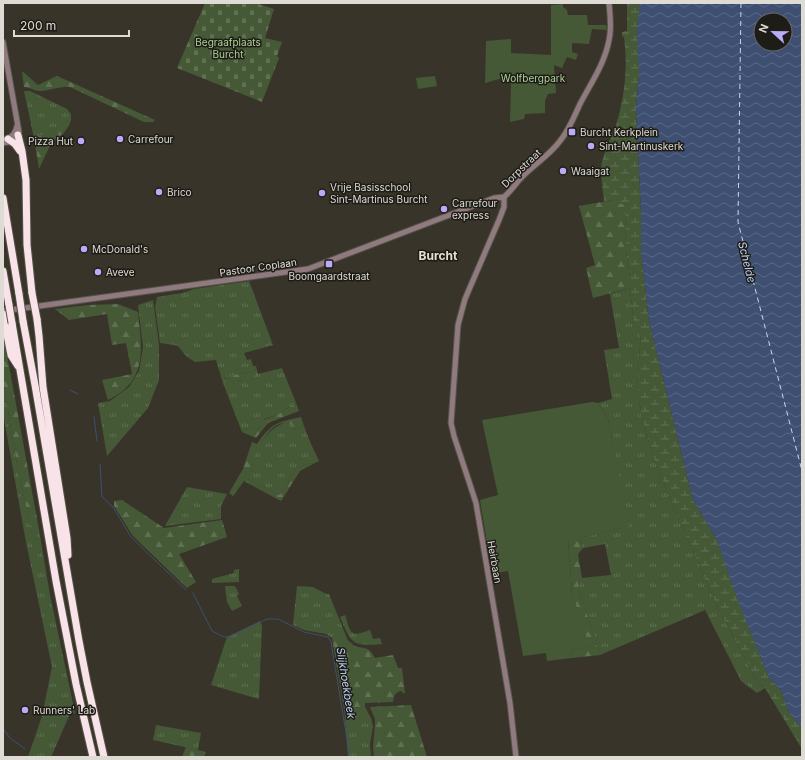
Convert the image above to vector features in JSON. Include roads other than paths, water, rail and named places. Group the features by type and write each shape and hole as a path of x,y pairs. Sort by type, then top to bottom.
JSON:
{"highway":[{"path":"18,135 26,180 27,245 32,293 39,336 43,387 67,538 69,570 68,581"},
{"path":"7,141 18,148 22,156"},
{"path":"3,198 18,294 86,682 104,757"},
{"path":"3,271 7,296 8,324"},
{"path":"3,313 8,324 20,370 56,581 76,684 93,757"}],"street":[{"name":"Dorpstraat","path":"454,372 460,314 504,207 504,197 513,189 520,179 549,154 569,129 602,64 610,32 609,3"},
{"path":"3,42 18,135 7,141"},
{"path":"7,141 15,133 17,123"},
{"name":"Pastoor Coplaan","path":"3,313 308,269 494,198 504,197"},
{"name":"Heirbaan","path":"454,372 451,418 452,429 476,503 510,703 516,757"}],"water":[{"name":"Schelde","path":"640,3 802,3 802,728 788,711 781,690 769,678 738,601 717,540 693,500 649,321 641,252 641,213 636,107 639,74 637,32"}],"waterway":[{"name":"Slijkhoekbeek","path":"70,390 78,394"},
{"name":"Slijkhoekbeek","path":"94,417 97,441"},
{"name":"Slijkhoekbeek","path":"100,464 102,497 113,507 131,537 186,590"},
{"name":"Slijkhoekbeek","path":"193,593 212,631 224,637 229,637 267,619 278,619 304,632 328,637 331,642 350,757"},
{"path":"3,729 10,738 25,749"}],"place":[{"name":"Burcht Kerkplein","path":"572,132"},
{"name":"Carrefour","path":"120,139"},
{"name":"Pizza Hut","path":"81,141"},
{"name":"Sint-Martinuskerk","path":"591,146"},
{"name":"Waaigat","path":"563,171"},
{"name":"Brico","path":"159,192"},
{"name":"Vrije Basisschool Sint-Martinus Burcht","path":"322,193"},
{"name":"Carrefour express","path":"444,209"},
{"name":"McDonald's","path":"84,249"},
{"name":"Boomgaardstraat","path":"329,264"},
{"name":"Aveve","path":"98,272"},
{"name":"Runners' Lab","path":"25,710"}],"district":[{"name":"Burcht","path":"438,255"}],"park label":[{"name":"Begraafplaats Burcht","path":"228,48"},
{"name":"Wolfbergpark","path":"533,78"}]}
